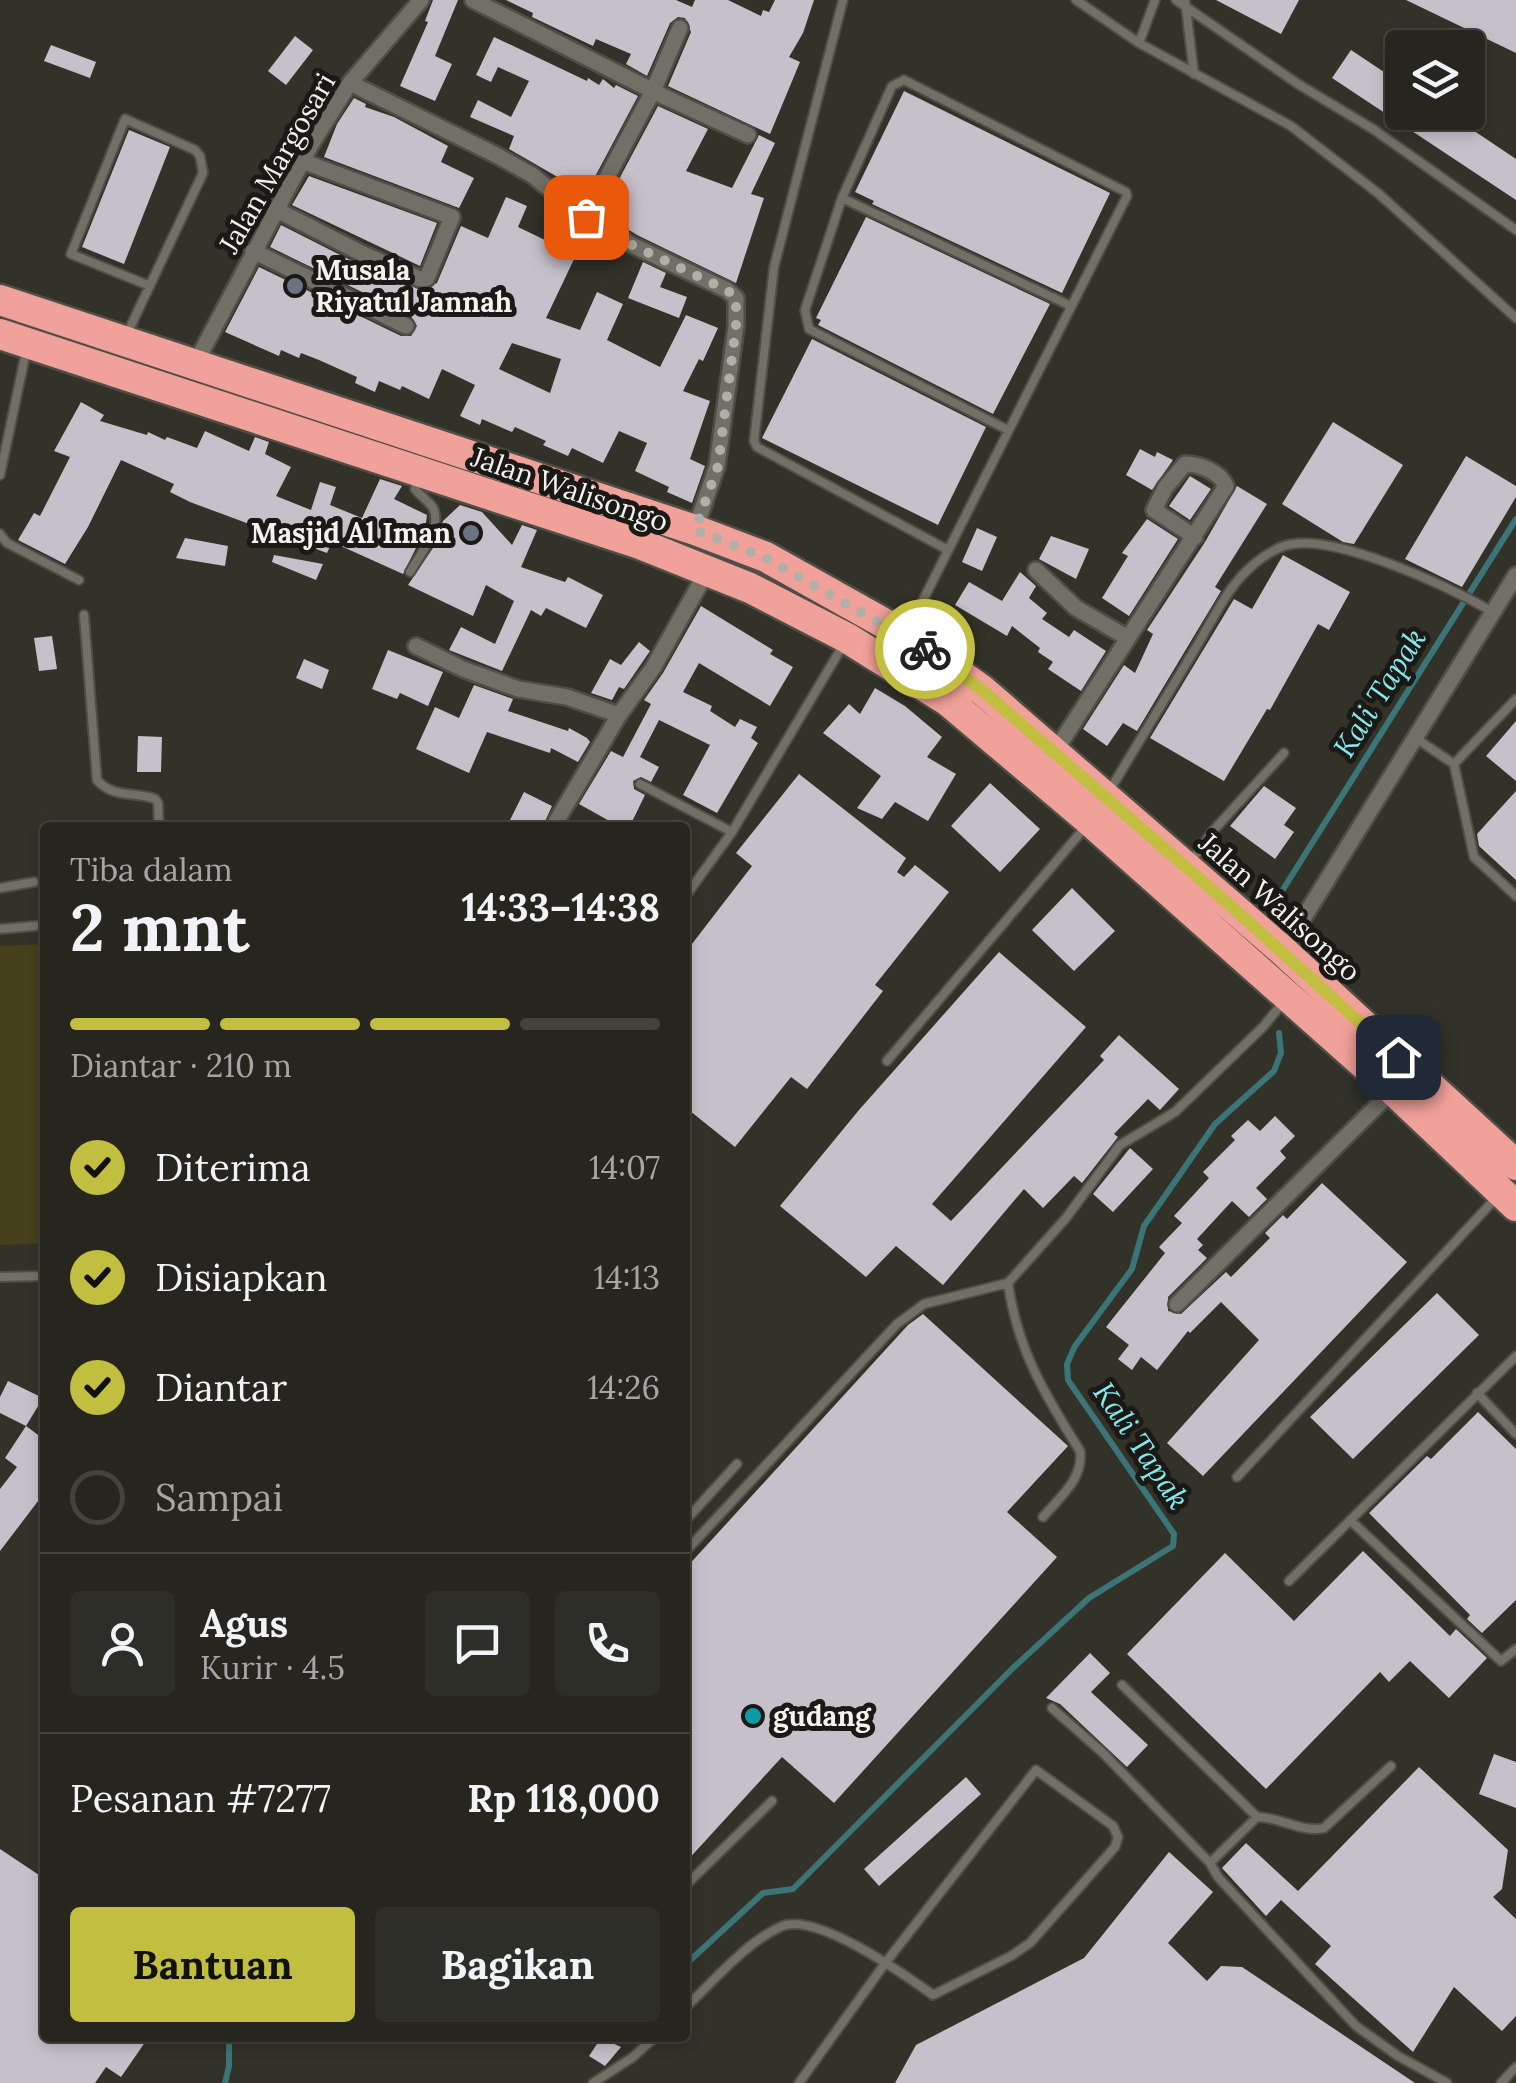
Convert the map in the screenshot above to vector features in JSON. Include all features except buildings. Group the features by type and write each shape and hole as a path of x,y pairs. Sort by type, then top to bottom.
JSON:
{"highway":[{"name":"Jalan Walisongo","path":"0,300 695,530 766,558 905,635 982,690 1054,754 1098,809 1288,997 1394,1090 1512,1177"},
{"name":"Jalan Walisongo","path":"14,338 640,544 750,588 847,638 948,701 1098,809 1187,867 1283,951 1512,1177"}],"street":[{"name":"Jalan Margosari","path":"195,364 302,161 350,84 420,0"},
{"path":"473,0 748,135"},
{"path":"586,217 653,91 680,28"},
{"path":"350,84 532,175 586,217 632,245 727,290 736,298 718,466 695,530"},
{"path":"275,209 359,252 423,280 427,278 451,216 302,161"},
{"path":"253,252 406,326"},
{"path":"1054,754 1195,538 1226,486 1218,476 1185,464 1164,488 1154,510 1195,538"},
{"path":"1036,570 1076,608 1128,638"},
{"path":"556,822 618,715 653,668 706,572"},
{"path":"1283,951 1516,576"},
{"path":"416,646 462,669 518,689 568,697 618,715"},
{"path":"1177,1304 1394,1090"}],"lane":[{"path":"843,0 774,267 754,441 757,447 946,549"},
{"path":"1076,0 1139,44 1291,126 1379,194 1516,318"},
{"path":"1139,44 1155,0"},
{"path":"1176,0 1298,84 1373,129 1516,230"},
{"path":"1186,5 1194,74"},
{"path":"905,635 1126,204 1126,192 904,80 892,86 842,198 805,310 809,329 1008,430"},
{"path":"125,340 150,286 202,172 203,165 196,150 124,120 70,254 150,286"},
{"path":"842,198 1071,306"},
{"path":"0,476 14,338"},
{"path":"410,572 434,527 432,506 415,489 420,472"},
{"path":"0,534 8,543 79,580"},
{"path":"887,1061 1098,809 1233,586 1265,555 1304,542 1330,546 1392,565 1493,612"},
{"path":"84,615 97,780 118,794 155,799 158,822"},
{"path":"690,891 792,736 847,638"},
{"path":"1454,764 1516,699"},
{"path":"1414,738 1454,764 1474,857 1516,896"},
{"path":"1187,867 1212,832 1284,753"},
{"path":"640,784 732,832"},
{"path":"0,888 34,882"},
{"path":"0,930 40,926"},
{"path":"690,1547 911,1310 1008,1283 1066,1218 1120,1146 1175,1112 1263,1027 1288,997"},
{"path":"1237,1477 1481,1218 1512,1177"},
{"path":"0,1276 40,1276"},
{"path":"1008,1283 1012,1318 1024,1353 1080,1451 1082,1463 1078,1475 1043,1518"},
{"path":"1288,1581 1516,1356"},
{"path":"1478,1394 1516,1434"},
{"path":"690,1516 737,1464"},
{"path":"1350,1520 1501,1662 1516,1650"},
{"path":"1122,1685 1257,1817 1274,1817 1308,1829 1324,1828 1392,1766"},
{"path":"1052,1708 1210,1863 1356,2026 1398,2056 1447,2083"},
{"path":"690,2003 742,1954 782,1925 794,1924 822,1931 886,1962 933,1995 1030,1943 1115,1847 1118,1838 1113,1826 1036,1770 886,1962 799,2083"},
{"path":"690,1881 772,1801"},
{"path":"1210,1863 1257,1817"},
{"path":"593,2083 650,2042"},
{"path":"1501,2083 1516,2068"}],"shaded area":[{"path":"40,944 40,1243 0,1245 0,946"}],"waterway":[{"name":"Kali Tapak","path":"1282,891 1516,519"},
{"name":"Kali Tapak","path":"690,1960 763,1893 793,1889 1013,1668 1089,1598 1173,1546 1174,1534 1068,1380 1067,1364 1075,1346 1132,1269 1144,1226 1215,1124 1274,1071 1281,1053 1279,1033"},
{"name":"Kali Tapak","path":"225,2083 229,2042"}],"way so far":[{"path":"586,217 736,298 718,466 695,530 766,558 925,649"}],"place":[{"name":"Musala Riyatul Jannah","path":"295,286"},
{"name":"Masjid Al Iman","path":"471,533"},
{"name":"gudang","path":"753,1716"}],"route":[{"path":"925,649 982,690 1283,951 1398,1057"}]}
